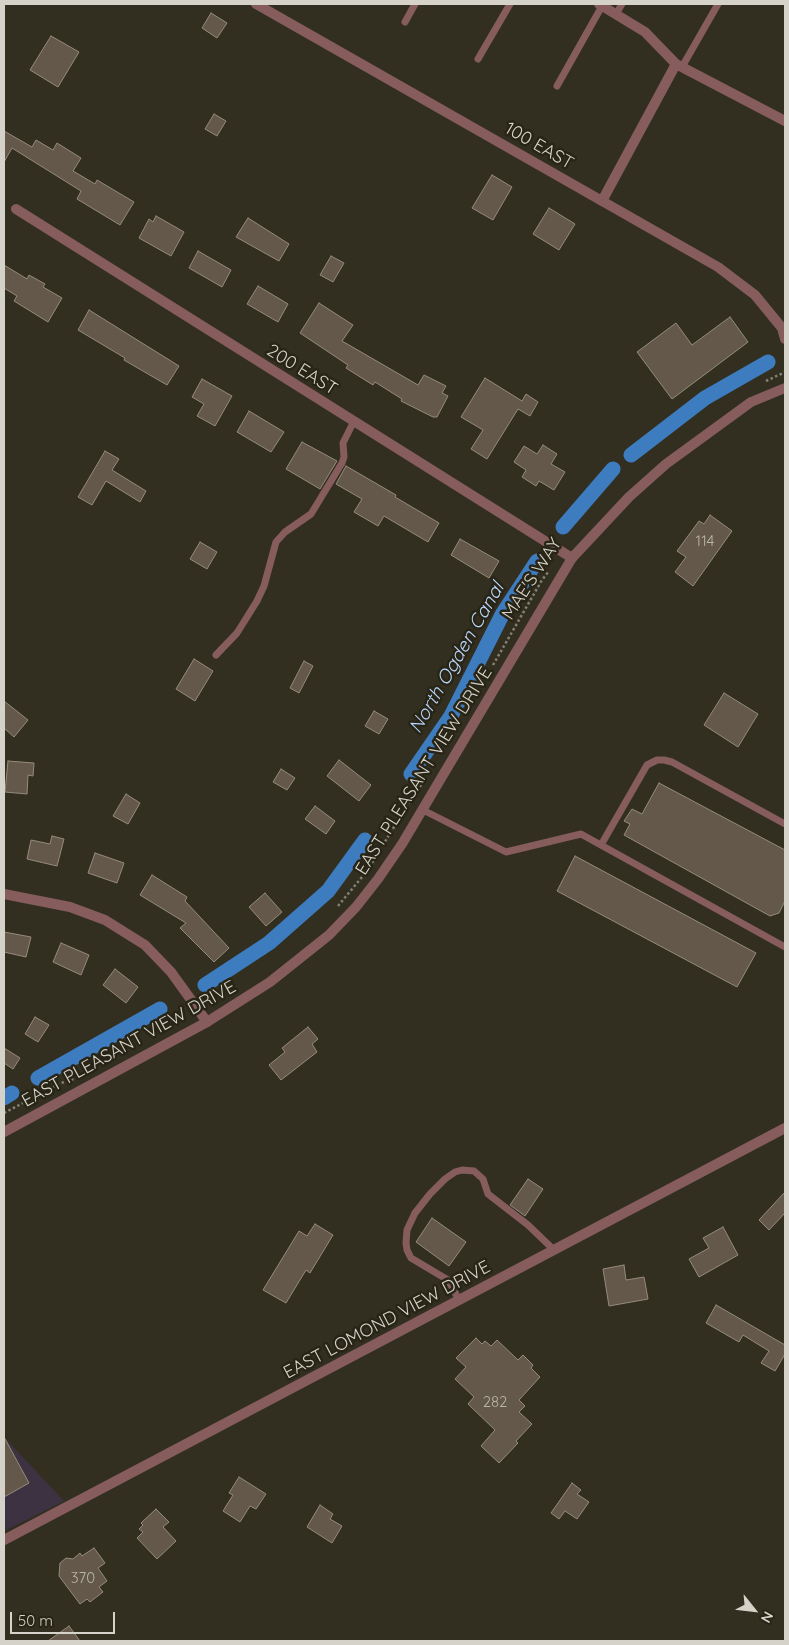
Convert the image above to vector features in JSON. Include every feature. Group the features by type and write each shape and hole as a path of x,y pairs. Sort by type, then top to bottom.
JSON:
{"street":[{"name":"100 EAST","path":"256,4 718,267 755,295 782,328 785,339"},
{"path":"601,5 645,32 679,66 785,122"},
{"path":"602,201 679,66"},
{"name":"200 EAST","path":"16,209 572,558"},
{"name":"EAST PLEASANT VIEW DRIVE","path":"4,1132 207,1022 270,982 329,935 356,907 378,879 423,810 572,558 629,497 666,464 752,402 785,388"},
{"path":"4,894 70,907 105,920 145,945 171,972 207,1022"},
{"name":"EAST LOMOND VIEW DRIVE","path":"4,1540 785,1128"}],"lane":[{"path":"405,22 415,4"},
{"path":"478,59 510,4"},
{"path":"616,14 622,4"},
{"path":"679,66 718,4"},
{"path":"557,86 601,5"},
{"path":"216,655 237,633 257,601 264,586 276,542 284,532 311,514 342,463 344,457 343,443 354,421"},
{"path":"601,845 647,765 657,760 672,762 785,824"},
{"path":"423,810 506,852 581,834 785,947"},
{"path":"459,1300 448,1280 412,1258 407,1250 406,1243 407,1230 415,1213 430,1194 455,1172 462,1170 474,1171 483,1179 488,1194 528,1225 554,1250"}],"path":[{"path":"763,384 785,372"},
{"name":"MAE'S WAY","path":"491,669 542,580 563,553"},
{"path":"337,908 367,871 408,804 426,780"},
{"path":"4,1113 61,1083 79,1078"}],"shaded area":[{"path":"4,1437 64,1501 4,1531"}],"building":[{"path":"211,13 227,23 217,38 202,28"},
{"path":"51,36 79,52 58,87 30,70"},
{"path":"214,114 226,121 217,136 205,129"},
{"path":"4,131 32,147 36,140 53,150 57,143 81,158 73,171 95,184 97,180 134,202 120,225 77,199 81,191 12,148 4,162"},
{"path":"492,175 512,187 493,220 472,208"},
{"path":"549,208 575,224 559,250 533,234"},
{"path":"156,216 184,232 171,256 139,238 149,219 153,222"},
{"path":"248,218 289,244 279,261 236,237"},
{"path":"198,251 231,270 222,287 189,268"},
{"path":"331,256 344,263 333,282 320,275"},
{"path":"4,265 27,279 29,275 45,284 43,287 62,298 48,322 14,301 17,296 4,288"},
{"path":"258,286 288,304 278,322 247,304"},
{"path":"319,303 353,325 342,341 418,385 424,375 446,386 442,393 448,396 437,417 433,417 401,401 402,399 375,382 373,385 346,368 348,365 300,333"},
{"path":"89,310 179,366 167,385 78,330"},
{"path":"730,317 748,342 672,399 637,352 676,323 692,345"},
{"path":"485,378 522,401 526,394 538,402 530,416 518,409 487,459 471,449 483,430 461,417"},
{"path":"202,379 232,396 215,426 197,416 204,404 192,397"},
{"path":"249,411 284,432 271,452 237,432"},
{"path":"302,442 337,461 320,489 286,469"},
{"path":"543,445 557,454 551,464 565,472 554,490 539,481 536,486 522,477 526,470 514,462 524,446 537,454"},
{"path":"105,451 119,459 112,470 146,491 140,502 106,481 92,505 78,497"},
{"path":"346,466 439,523 428,542 384,516 378,526 354,512 362,499 336,484"},
{"path":"710,515 732,531 693,586 675,572 686,557 677,551 699,521 704,524"},
{"path":"460,539 499,561 489,578 451,555"},
{"path":"200,542 217,552 207,569 190,559"},
{"path":"194,659 213,671 195,701 176,689"},
{"path":"304,661 313,666 299,693 290,688"},
{"path":"724,693 758,714 738,747 704,725"},
{"path":"4,701 28,720 14,737 4,728"},
{"path":"374,711 388,719 379,734 365,726"},
{"path":"339,760 371,785 359,801 327,776"},
{"path":"8,761 34,763 33,776 28,775 27,794 5,792"},
{"path":"281,769 295,778 287,790 273,782"},
{"path":"659,783 785,850 785,901 779,913 770,916 624,835 630,824 624,821 632,809 642,814"},
{"path":"126,794 140,803 128,824 113,816"},
{"path":"315,806 335,821 326,834 305,819"},
{"path":"52,836 64,839 57,866 27,859 31,840 50,844"},
{"path":"95,853 124,863 117,883 88,873"},
{"path":"575,856 756,953 737,987 557,891"},
{"path":"152,875 187,897 185,901 229,948 214,962 180,928 186,923 140,895"},
{"path":"265,893 282,912 266,926 249,907"},
{"path":"4,932 31,937 26,957 4,952"},
{"path":"61,943 89,955 81,975 53,962"},
{"path":"115,969 138,987 126,1003 103,985"},
{"path":"35,1017 49,1025 38,1042 25,1034"},
{"path":"308,1027 318,1039 312,1044 317,1052 281,1080 269,1065 285,1052 282,1048"},
{"path":"4,1048 20,1058 13,1069 4,1063"},
{"path":"528,1179 543,1189 525,1216 510,1205"},
{"path":"785,1192 785,1213 769,1230 759,1220"},
{"path":"432,1218 466,1242 449,1266 416,1242"},
{"path":"315,1224 333,1235 310,1273 306,1270 286,1303 263,1290 299,1231 307,1236"},
{"path":"723,1227 738,1255 699,1277 689,1259 709,1248 703,1238"},
{"path":"624,1265 626,1280 644,1277 648,1299 609,1306 603,1269"},
{"path":"716,1305 785,1345 785,1354 775,1371 761,1363 769,1351 743,1335 739,1342 706,1323"},
{"path":"476,1338 482,1344 485,1341 491,1346 497,1340 518,1360 523,1355 533,1365 531,1368 540,1377 519,1400 525,1406 519,1412 532,1424 516,1441 518,1443 499,1463 481,1446 495,1430 468,1404 474,1397 455,1379 466,1367 456,1358"},
{"path":"4,1437 29,1483 4,1497"},
{"path":"239,1477 266,1494 256,1509 250,1506 240,1522 223,1511 233,1495 229,1493"},
{"path":"572,1483 581,1490 577,1494 589,1502 577,1519 565,1511 559,1519 551,1513"},
{"path":"320,1505 333,1514 330,1519 342,1526 332,1543 307,1527"},
{"path":"156,1509 169,1522 163,1527 176,1541 157,1559 137,1538 143,1532 139,1529 143,1525 141,1523"},
{"path":"94,1548 105,1563 98,1568 107,1581 99,1587 103,1592 90,1602 87,1599 80,1604 59,1576 60,1563 66,1558 73,1559 80,1553 82,1556"},
{"path":"69,1626 80,1641 48,1641"}],"waterway":[{"name":"North Ogden Canal","path":"631,455 705,398 768,362"},
{"name":"North Ogden Canal","path":"563,527 613,469"},
{"name":"North Ogden Canal","path":"411,774 451,716 503,613 537,561"},
{"name":"North Ogden Canal","path":"205,985 269,943 328,891 365,840"},
{"name":"North Ogden Canal","path":"38,1078 160,1009"},
{"name":"North Ogden Canal","path":"4,1098 12,1093"}]}
